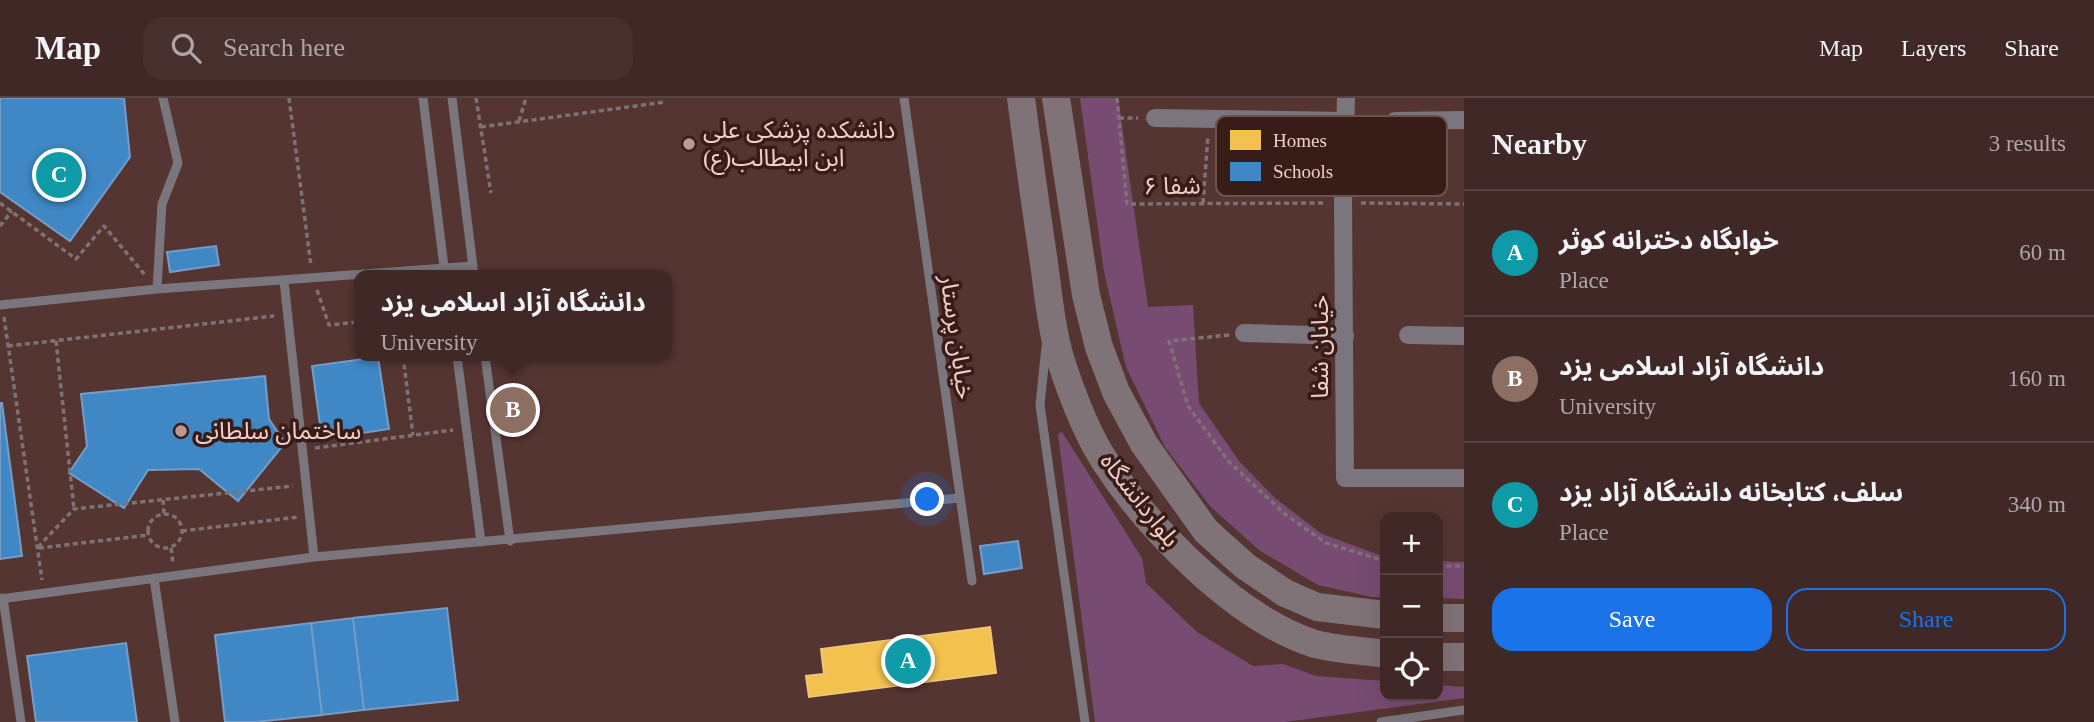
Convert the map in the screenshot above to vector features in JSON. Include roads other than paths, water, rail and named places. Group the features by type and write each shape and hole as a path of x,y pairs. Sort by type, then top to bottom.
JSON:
{"main road":[{"name":"بلواردانشگاه","path":"1021,98 1050,307 1065,370 1080,413 1106,462 1141,509 1187,559 1234,601 1276,628 1313,643 1380,653"},
{"name":"بلواردانشگاه","path":"1055,98 1086,295 1099,347 1116,393 1143,444 1206,531 1245,566 1285,593 1317,607 1380,614"},
{"path":"1443,618 1464,618"},
{"path":"1443,657 1464,657"}],"street":[{"name":"خیابان شفا","path":"1345,116 1346,98"},
{"path":"1155,118 1216,119"},
{"name":"خیابان شفا","path":"1343,196 1345,478 1464,478"},
{"path":"1244,333 1345,336"},
{"path":"1408,335 1464,336"}],"lane":[{"path":"157,289 162,204 178,163 163,98"},
{"path":"423,98 444,270"},
{"path":"452,98 473,270"},
{"name":"خیابان پرستار","path":"904,98 972,581"},
{"path":"1,305 157,289 354,277"},
{"path":"284,281 314,557"},
{"path":"1050,307 1040,405 1085,722"},
{"path":"458,361 481,542"},
{"path":"486,361 510,541"},
{"path":"22,722 2,598 314,557 960,498"},
{"path":"154,579 175,722"},
{"path":"1381,722 1464,710"}],"place":[{"name":"دانشکده پزشکی علی ابن ابیطالب(ع)","path":"689,144"},
{"name":"سلف، کتابخانه دانشگاه آزاد یزد","path":"59,175"},
{"name":"دانشگاه آزاد اسلامی یزد","path":"513,410"},
{"name":"ساختمان سلطانی","path":"181,431"},
{"name":"خوابگاه دخترانه کوثر","path":"908,661"}]}
